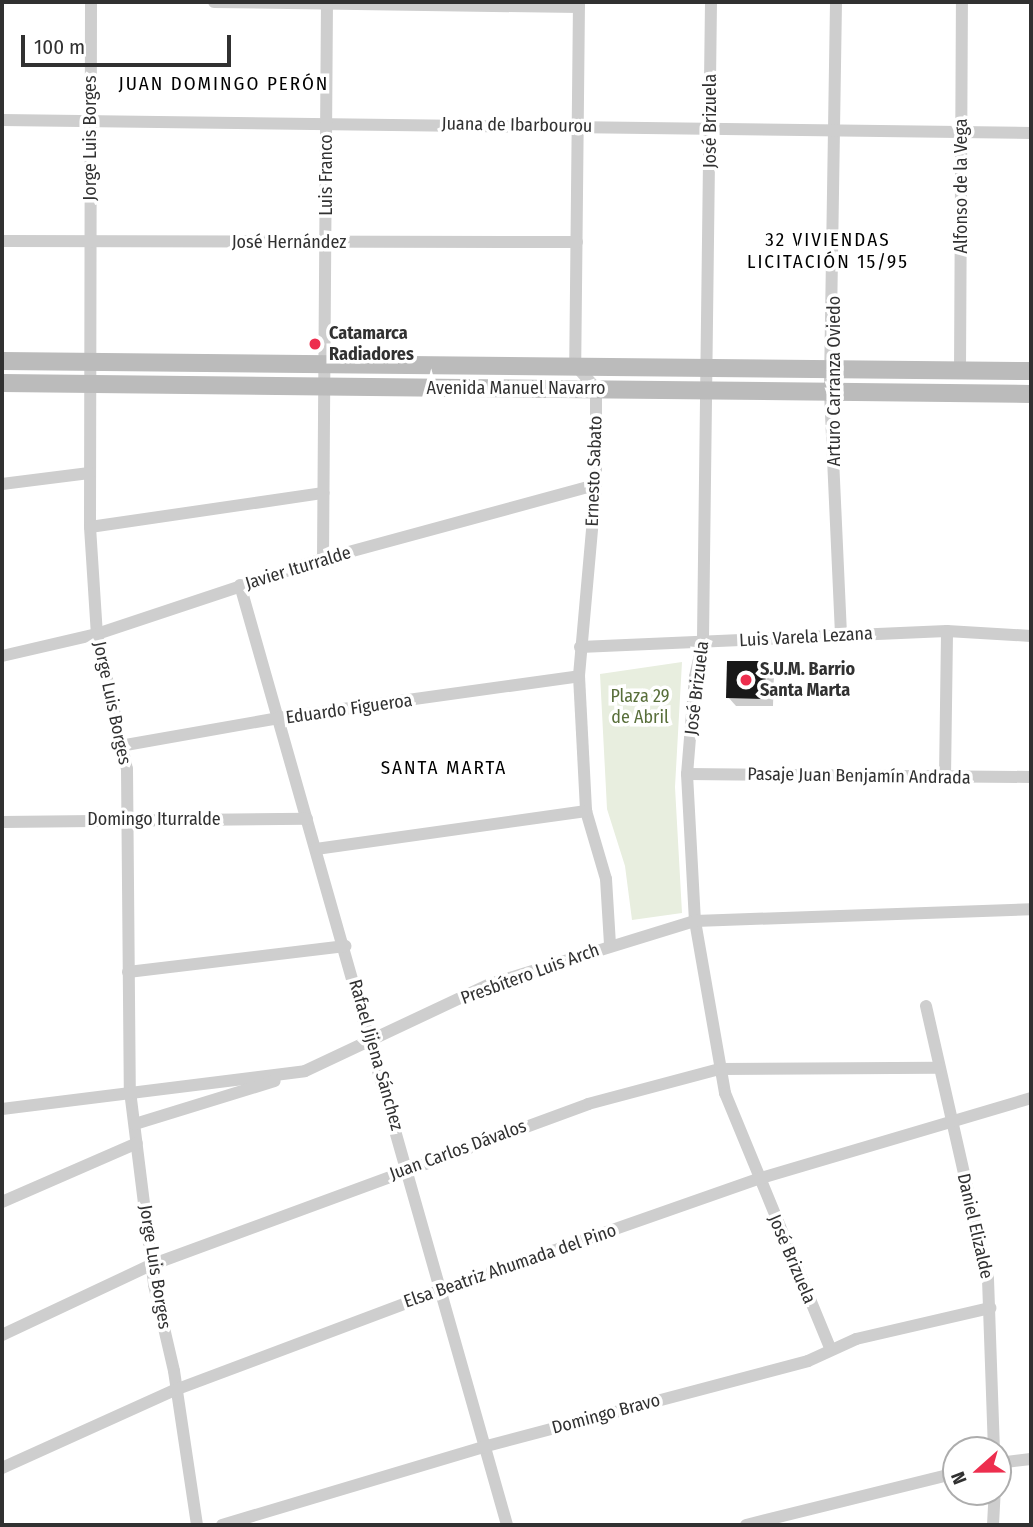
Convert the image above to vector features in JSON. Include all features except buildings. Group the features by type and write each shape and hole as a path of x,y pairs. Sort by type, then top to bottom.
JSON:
{"main road":[{"name":"Avenida Manuel Navarro","path":"2,361 1031,371"},
{"name":"Avenida Manuel Navarro","path":"2,383 1031,394"}],"street":[{"name":"Jorge Luis Borges","path":"91,2 89,473 97,634 127,769 130,1091 151,1265 197,1525"},
{"path":"214,2 579,5 575,365 596,388"},
{"name":"José Brizuela","path":"711,2 703,642 695,677 687,775 695,922 720,1069 758,1179 831,1350"},
{"name":"Arturo Carranza Oviedo","path":"836,2 833,370 830,392 841,634"},
{"name":"Alfonso de la Vega","path":"960,371 962,2"},
{"name":"Luis Franco","path":"323,559 327,3"},
{"name":"Juana de Ibarbourou","path":"2,120 90,119 1031,133"},
{"name":"José Hernández","path":"2,241 576,242"},
{"name":"Ernesto Sabato","path":"596,388 596,485 579,676 586,811 606,879 610,945"},
{"path":"2,484 89,473"},
{"name":"Javier Iturralde","path":"2,656 97,634 323,559 596,485"},
{"path":"90,527 324,493"},
{"name":"Rafael Jijena Sánchez","path":"240,585 372,1040 483,1447 507,1525"},
{"path":"945,777 947,631"},
{"name":"Luis Varela Lezana","path":"580,647 947,631 1031,636"},
{"name":"Eduardo Figueroa","path":"120,746 278,719 579,676"},
{"name":"Pasaje Juan Benjamín Andrada","path":"687,775 1031,777"},
{"path":"316,849 586,811"},
{"name":"Domingo Iturralde","path":"2,822 307,819"},
{"name":"Presbítero Luis Arch","path":"2,1109 305,1071 490,984 610,945 695,922 1031,909"},
{"path":"128,972 345,946"},
{"name":"Daniel Elizalde","path":"926,1006 988,1279 993,1436"},
{"name":"Juan Carlos Dávalos","path":"2,1335 151,1265 407,1168 588,1104 720,1069 938,1068"},
{"path":"135,1125 305,1071"},
{"name":"Elsa Beatriz Ahumada del Pino","path":"2,1468 175,1390 440,1290 758,1179 1031,1098"},
{"path":"2,1202 138,1143"},
{"name":"Domingo Bravo","path":"222,1525 483,1447 808,1361 856,1339 990,1308"},
{"path":"1012,1461 1031,1459"},
{"path":"746,1525 942,1476"},
{"path":"993,1525 994,1506"}],"green space":[{"name":"Plaza 29 de Abril","path":"682,662 675,787 682,913 632,920 625,866 607,809 600,674"}],"place":[{"name":"Catamarca Radiadores","path":"315,344"},
{"name":"S.U.M. Barrio Santa Marta","path":"746,680"}],"district":[{"name":"JUAN DOMINGO PERÓN","path":"224,84"},
{"name":"32 VIVIENDAS LICITACIÓN 15/95","path":"828,251"},
{"name":"SANTA MARTA","path":"444,768"}]}
